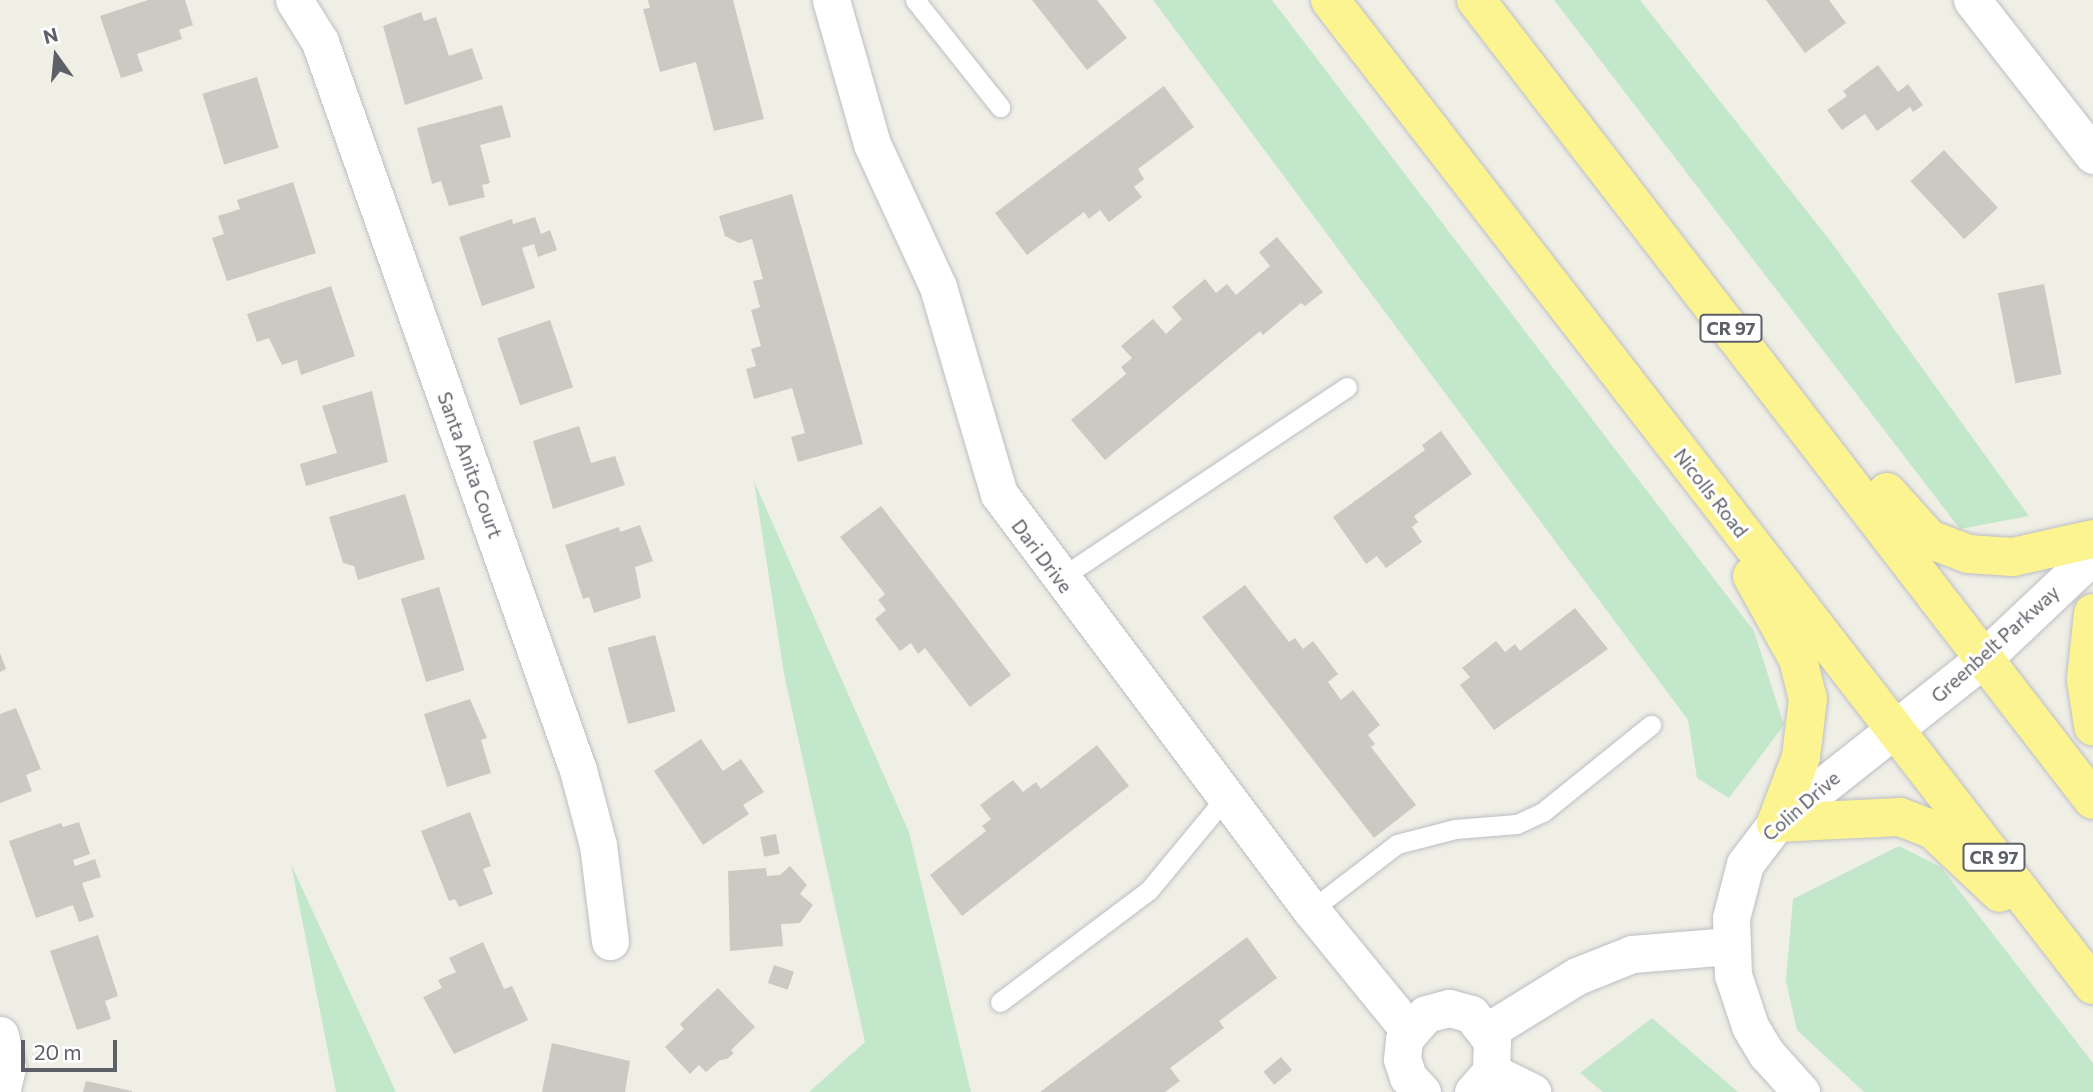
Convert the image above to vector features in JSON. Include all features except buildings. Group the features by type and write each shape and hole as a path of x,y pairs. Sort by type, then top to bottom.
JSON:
{"highway":[{"name":"Nicolls Road","path":"1330,0 2093,985"},
{"name":"CR 97","path":"1476,0 2093,800"},
{"path":"1770,378 1929,539 1949,548 1986,557 2013,557 2093,539"},
{"path":"1698,475 1798,659 1804,680 1807,736 1776,822 1884,815 1916,822 1932,829 2062,945"},
{"path":"2093,613 2086,680 2093,726"}],"street":[{"name":"Santa Anita Court","path":"295,0 320,42 578,770 598,845 610,940"},
{"name":"Dari Drive","path":"831,0 872,144 938,287 999,494 1059,579 1311,910 1409,1030"},
{"path":"1972,0 2093,155"},
{"name":"Greenbelt Parkway","path":"1896,730 1984,658 2093,555"},
{"name":"Colin Drive","path":"1801,1092 1766,1053 1750,1026 1733,975 1730,946 1734,904 1745,864 1776,822 1896,730"},
{"path":"1488,1031 1577,976 1632,954 1730,946"},
{"path":"1406,1087 1402,1049 1409,1030 1426,1014 1449,1008 1471,1014 1488,1031 1494,1051 1482,1082 1532,1092"},
{"path":"0,1035 7,1067 1,1092"}],"lane":[{"path":"915,0 1000,107"},
{"path":"1059,579 1347,387"},
{"path":"1311,910 1397,844 1443,831 1517,824 1543,812 1651,725"},
{"path":"1000,1002 1149,890 1226,797"}],"green space":[{"path":"1153,0 1272,0 1754,631 1784,725 1729,798 1697,778 1688,720"},
{"path":"1554,0 1640,0 1832,243 2029,516 1960,529"},
{"path":"754,481 909,832 971,1092 809,1092 865,1042 784,674"},
{"path":"1899,846 1941,867 2093,1063 2093,1092 1864,1092 1797,1030 1786,981 1793,899"},
{"path":"291,864 396,1092 336,1092"},
{"path":"1652,1018 1738,1092 1603,1092 1580,1073"}]}
